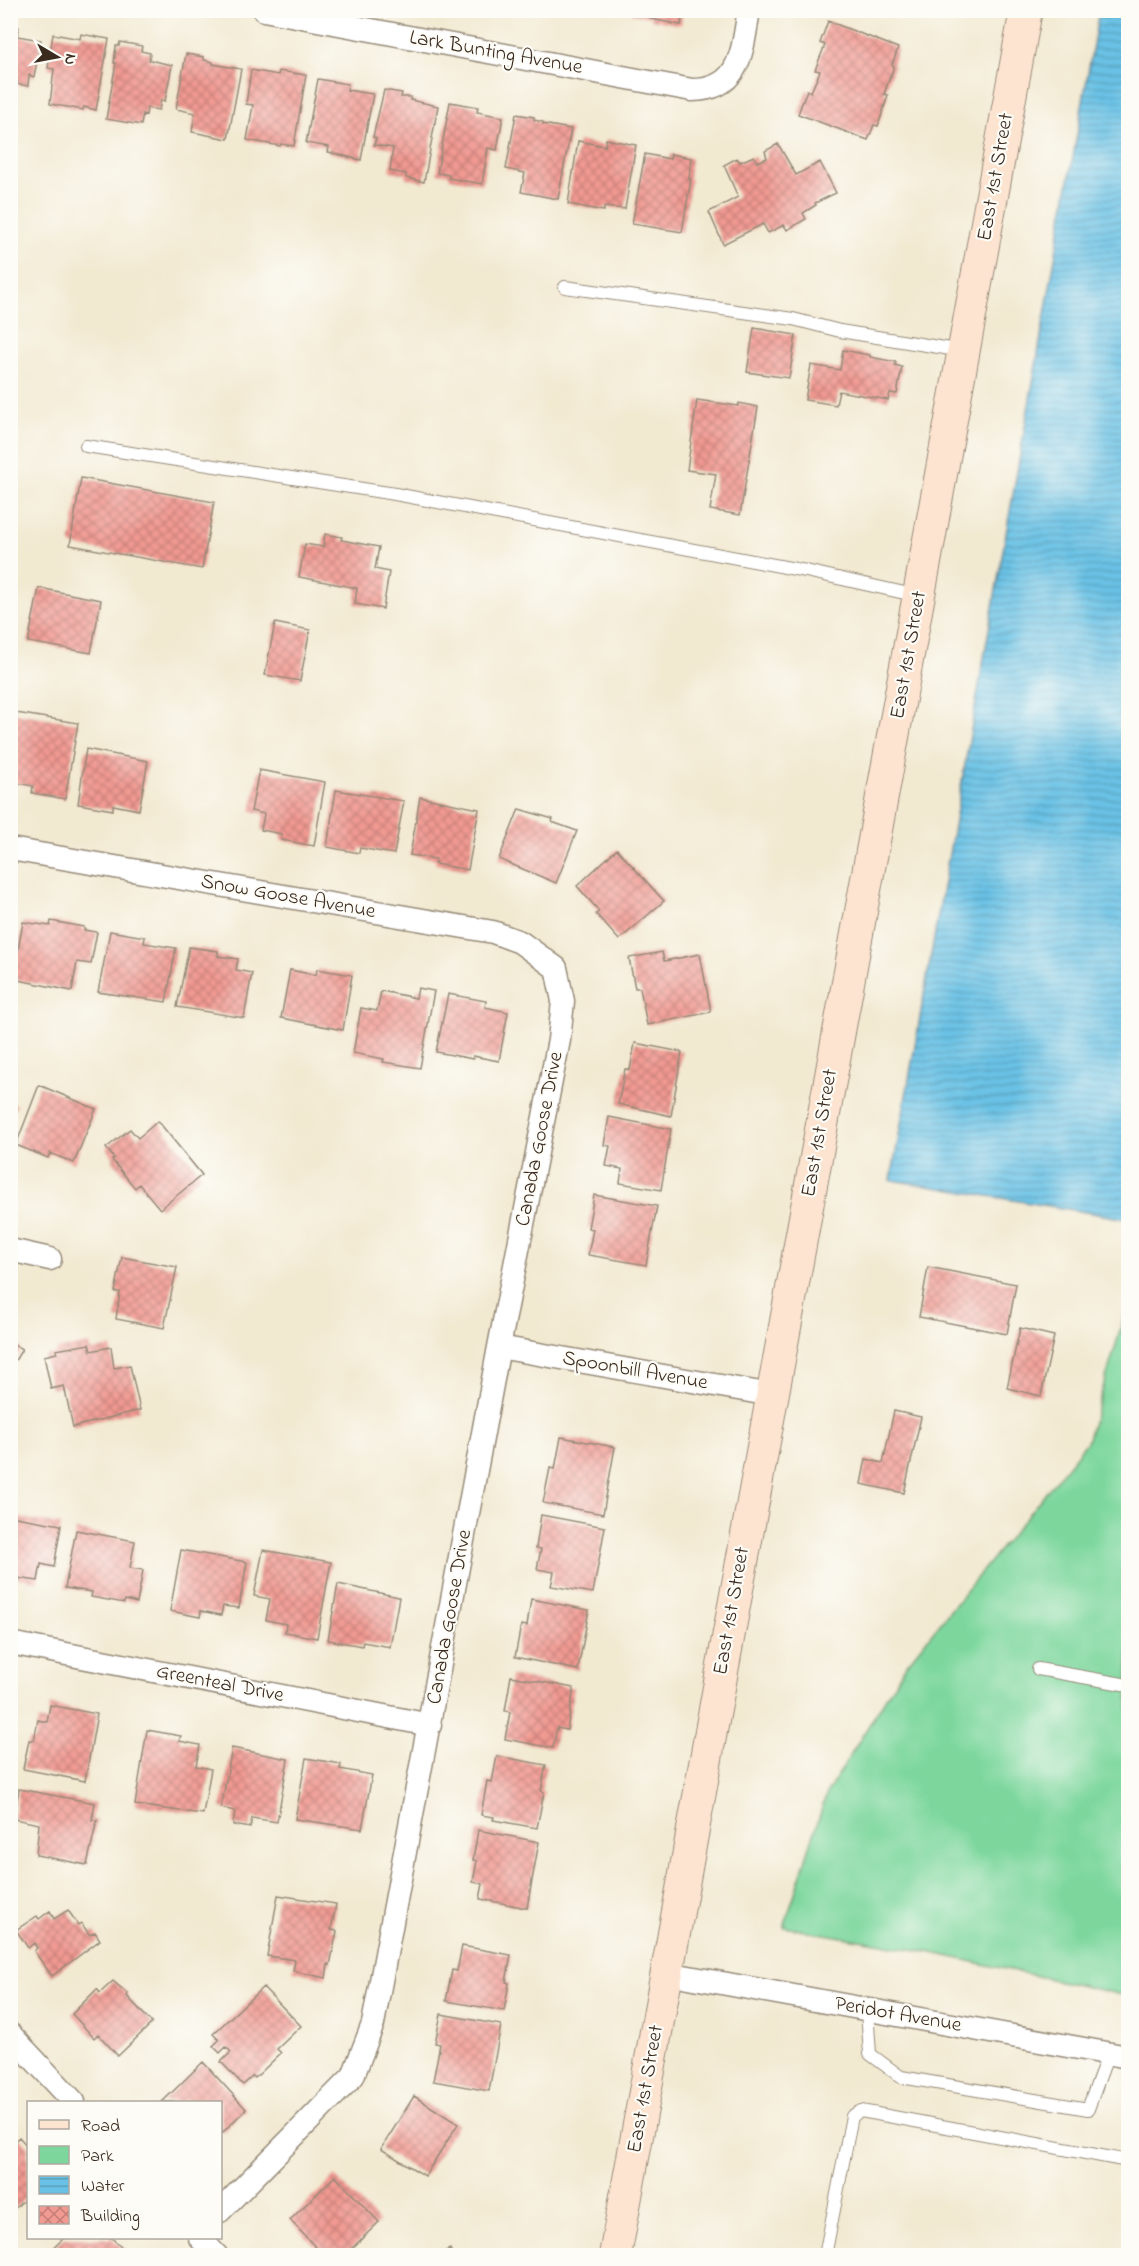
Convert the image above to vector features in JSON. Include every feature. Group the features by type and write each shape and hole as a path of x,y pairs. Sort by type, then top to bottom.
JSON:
{"main road":[{"name":"East 1st Street","path":"615,2256 1026,10"}],"street":[{"name":"Lark Bunting Avenue","path":"264,10 692,90 703,90 719,85 732,75 740,61 749,10"},
{"name":"Snow Goose Avenue","path":"10,849 493,932 520,942 556,968"},
{"name":"Canada Goose Drive","path":"222,2209 353,2076 373,2024 499,1347 560,1040 563,1001 556,968"},
{"path":"10,1250 50,1259"},
{"name":"Spoonbill Avenue","path":"499,1347 772,1395"},
{"name":"Greenteal Drive","path":"10,1643 430,1725"},
{"name":"Peridot Avenue","path":"667,1973 1118,2056"},
{"path":"10,2034 72,2101"},
{"path":"201,2239 218,2256"}],"lane":[{"path":"564,287 793,319 840,332 964,352"},
{"path":"86,446 407,496 806,571 920,596"},
{"path":"1038,1669 1128,1685"},
{"path":"867,2010 870,2054 901,2077 1088,2109 1118,2056"},
{"path":"825,2256 852,2116 861,2111 1128,2161"}],"green space":[{"path":"1128,1304 1128,1996 928,1952 784,1927 827,1793 906,1665 1087,1442"}],"water":[{"path":"1099,11 1128,11 1128,1219 891,1180"}],"building":[{"path":"633,10 683,10 681,25 632,14"},
{"path":"828,21 898,48 884,94 888,95 878,126 874,125 868,140 798,114 807,90 811,92 820,71 815,70 825,45 820,43"},
{"path":"10,25 19,27 17,36 41,40 34,77 29,75 28,86 16,84 15,90 10,89"},
{"path":"53,34 80,39 81,34 109,39 96,110 50,104 54,69 48,68"},
{"path":"120,42 142,46 141,51 150,53 149,60 172,65 165,101 161,100 159,110 147,108 141,125 106,119 116,63 114,63 116,46 119,46"},
{"path":"186,54 204,57 204,60 213,62 213,64 241,69 228,139 192,132 195,113 176,109"},
{"path":"251,70 278,75 279,71 306,75 294,146 247,140 253,105 246,104"},
{"path":"318,79 348,84 347,90 373,94 361,160 328,152 329,147 306,143"},
{"path":"384,90 402,93 401,97 411,97 410,100 438,106 424,182 406,178 406,174 390,171 393,148 374,145 376,138 373,137"},
{"path":"450,102 478,107 477,112 503,117 497,150 488,148 482,184 449,178 449,175 437,173"},
{"path":"516,114 534,117 534,120 543,122 543,124 571,129 558,199 521,192 525,173 506,169"},
{"path":"606,139 636,145 625,209 604,207 604,211 568,204 578,141 605,146"},
{"path":"778,144 796,175 820,162 836,193 815,203 816,205 803,213 806,219 787,230 784,225 768,233 763,224 723,244 709,212 738,197 724,165 737,158 740,162 754,156 757,162 767,158 765,151"},
{"path":"645,154 670,159 671,154 691,158 689,179 691,179 682,232 632,224"},
{"path":"754,328 796,335 789,378 747,372"},
{"path":"843,350 896,362 895,365 902,367 897,394 890,393 888,400 839,391 836,405 805,400 811,365 840,370"},
{"path":"697,400 738,406 739,403 758,407 740,515 710,510 716,474 687,470"},
{"path":"81,478 214,502 202,569 70,545"},
{"path":"325,534 342,537 341,540 379,547 375,569 389,572 383,609 355,604 357,588 299,577 305,544 323,547"},
{"path":"39,588 101,600 91,653 28,642"},
{"path":"275,623 310,630 300,681 265,675"},
{"path":"10,712 78,723 65,799 32,793 33,786 13,782 17,761 10,760"},
{"path":"86,749 148,761 139,810 113,805 113,810 78,804"},
{"path":"259,770 325,782 314,846 281,840 282,834 261,830 264,814 251,811"},
{"path":"336,790 404,801 394,854 360,848 359,853 327,847"},
{"path":"420,797 479,809 468,870 435,864 436,859 410,855"},
{"path":"519,809 553,819 552,822 577,831 556,883 499,859"},
{"path":"617,849 664,901 619,940 596,914 599,911 577,886"},
{"path":"51,921 84,927 84,930 97,932 91,964 77,962 72,991 13,979 23,922 50,926"},
{"path":"110,931 145,937 144,943 176,948 166,1002 98,992"},
{"path":"189,947 218,951 218,956 238,959 236,970 252,973 244,1018 177,1007"},
{"path":"662,952 664,961 700,954 711,1012 647,1025 640,988 635,988 629,958"},
{"path":"317,969 352,975 343,1030 281,1018 290,970 316,975"},
{"path":"418,988 434,991 420,1068 383,1062 384,1059 353,1053 361,1008 377,1011 381,991 416,998"},
{"path":"448,994 486,1001 485,1007 508,1012 499,1061 436,1052"},
{"path":"635,1043 682,1052 671,1116 618,1104 625,1069 630,1070"},
{"path":"39,1085 96,1109 74,1163 50,1153 48,1158 16,1145"},
{"path":"10,1102 17,1105 10,1116"},
{"path":"609,1117 671,1129 661,1190 620,1183 622,1169 606,1166 610,1146 604,1145"},
{"path":"158,1121 202,1175 160,1209 139,1184 135,1188 112,1160 114,1158 106,1148 130,1129 138,1138"},
{"path":"594,1195 657,1206 646,1265 588,1255 593,1229 588,1228"},
{"path":"122,1257 177,1267 164,1328 116,1319 120,1292 115,1292"},
{"path":"928,1267 1016,1284 1007,1334 919,1317"},
{"path":"1020,1328 1054,1336 1041,1396 1007,1388"},
{"path":"10,1343 22,1349 10,1369"},
{"path":"89,1344 91,1351 111,1347 114,1368 130,1365 140,1410 73,1427 64,1386 51,1389 44,1356 57,1353 56,1350"},
{"path":"894,1411 921,1417 904,1493 861,1484 866,1459 883,1463"},
{"path":"561,1437 615,1447 603,1514 543,1503 550,1468 555,1469"},
{"path":"541,1515 605,1527 593,1593 551,1586 554,1572 537,1569 541,1549 536,1548"},
{"path":"10,1516 61,1525 54,1567 41,1564 38,1581 17,1578 16,1583 10,1582"},
{"path":"76,1530 135,1541 130,1568 143,1570 137,1603 91,1597 92,1592 65,1588"},
{"path":"181,1550 247,1562 239,1608 223,1606 221,1615 201,1611 200,1617 170,1611"},
{"path":"263,1550 331,1562 317,1638 285,1632 286,1624 266,1620 270,1599 254,1596"},
{"path":"338,1584 399,1597 390,1647 363,1642 362,1646 328,1640"},
{"path":"531,1599 589,1610 578,1670 515,1657 521,1625 527,1626"},
{"path":"511,1676 574,1688 567,1730 557,1728 553,1748 505,1739 510,1712 505,1711"},
{"path":"50,1705 97,1714 85,1781 23,1769 29,1740 34,1740 38,1720 47,1722"},
{"path":"147,1730 181,1736 179,1741 200,1745 196,1766 211,1769 203,1814 135,1805"},
{"path":"232,1748 288,1759 277,1822 252,1818 250,1828 233,1825 235,1811 221,1808"},
{"path":"497,1756 546,1765 541,1791 544,1792 537,1828 493,1820 494,1817 481,1815 487,1781 492,1782"},
{"path":"306,1758 341,1764 340,1769 372,1775 362,1829 295,1819"},
{"path":"19,1789 95,1803 92,1820 97,1820 87,1865 36,1855 39,1824 14,1819"},
{"path":"478,1830 539,1842 527,1908 480,1899 483,1884 473,1882 477,1861 473,1860"},
{"path":"278,1895 336,1904 331,1930 337,1931 326,1978 293,1971 295,1960 267,1956"},
{"path":"68,1910 78,1925 81,1923 90,1935 95,1932 100,1940 52,1976 34,1951 37,1948 34,1943 28,1948 16,1930 37,1916 39,1919 50,1911 54,1919"},
{"path":"462,1946 511,1955 504,2011 446,2001 452,1970 457,1971"},
{"path":"113,1981 128,1994 127,1996 152,2023 118,2056 98,2034 94,2038 72,2014 97,1989 100,1993"},
{"path":"263,1987 301,2026 277,2049 281,2053 255,2078 253,2076 243,2085 221,2062 231,2052 226,2047 220,2053 213,2046 219,2040 213,2034"},
{"path":"441,2014 501,2025 489,2091 433,2081 440,2044 435,2043"},
{"path":"203,2062 246,2109 222,2133 222,2101 163,2101"},
{"path":"414,2096 458,2124 425,2176 381,2149"},
{"path":"19,2137 27,2146 27,2202 25,2199 13,2210 10,2207 10,2145"},
{"path":"335,2176 379,2222 344,2256 324,2256 290,2220"},
{"path":"63,2239 113,2239 124,2250 117,2256 51,2256 48,2253"},
{"path":"450,2249 453,2256 435,2256"}]}
